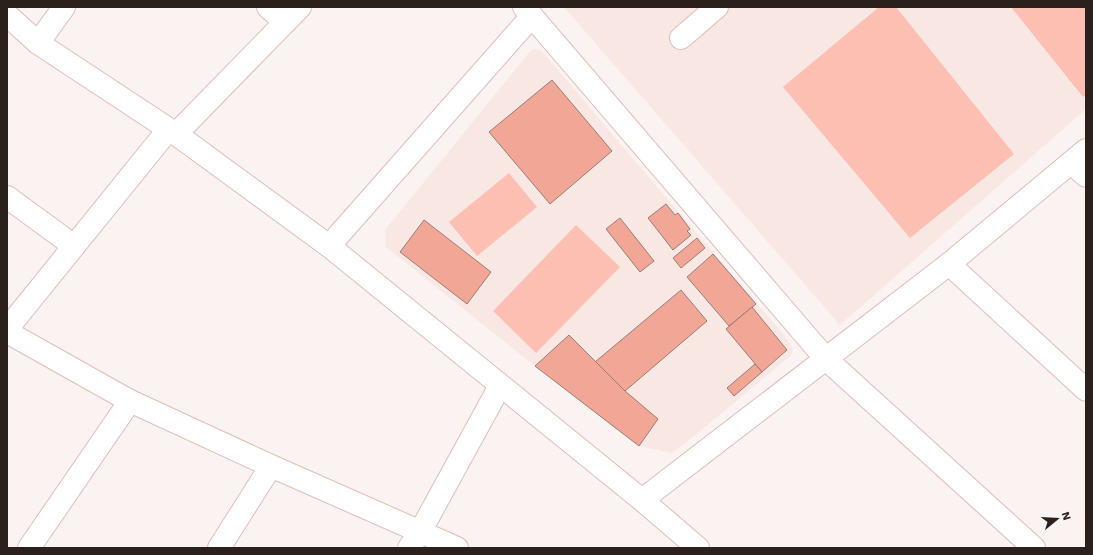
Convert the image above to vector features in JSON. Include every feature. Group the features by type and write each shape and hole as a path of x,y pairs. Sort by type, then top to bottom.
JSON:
{"street":[{"path":"38,42 64,7"},
{"path":"268,7 293,14"},
{"path":"680,38 717,7"},
{"path":"329,246 528,12 826,359 1034,548"},
{"path":"293,14 172,132 74,246 7,331 130,401 271,466 414,540 457,548"},
{"path":"7,15 38,42 172,132 329,246 642,500 698,548"},
{"path":"642,500 1081,163"},
{"path":"7,197 74,246"},
{"path":"949,264 1086,390"},
{"path":"414,540 500,386"},
{"path":"29,548 130,401"},
{"path":"219,548 271,466"}],"shaded area":[{"path":"564,7 1086,7 1086,109 840,325"},
{"path":"879,7 896,7 1014,154 910,238 783,87"},
{"path":"1011,7 1086,7 1086,95 1083,97"},
{"path":"532,49 541,50 784,335 792,347 793,352 790,356 672,453 639,446 535,366 386,247 385,230"},
{"path":"509,173 537,207 477,256 449,222"},
{"path":"576,225 620,267 536,353 493,311"}],"building":[{"path":"552,80 612,151 550,204 489,132"},
{"path":"666,204 675,215 678,213 690,229 687,231 691,235 673,250 648,218"},
{"path":"620,218 654,261 640,272 606,229"},
{"path":"424,220 491,272 467,304 400,252"},
{"path":"697,238 705,248 681,268 673,258"},
{"path":"713,254 756,304 729,326 687,277"},
{"path":"681,290 707,321 625,391 595,362"},
{"path":"752,307 787,350 762,372 726,329"},
{"path":"569,335 625,391 658,419 639,446 535,366"},
{"path":"755,364 762,372 734,396 727,388"}]}
